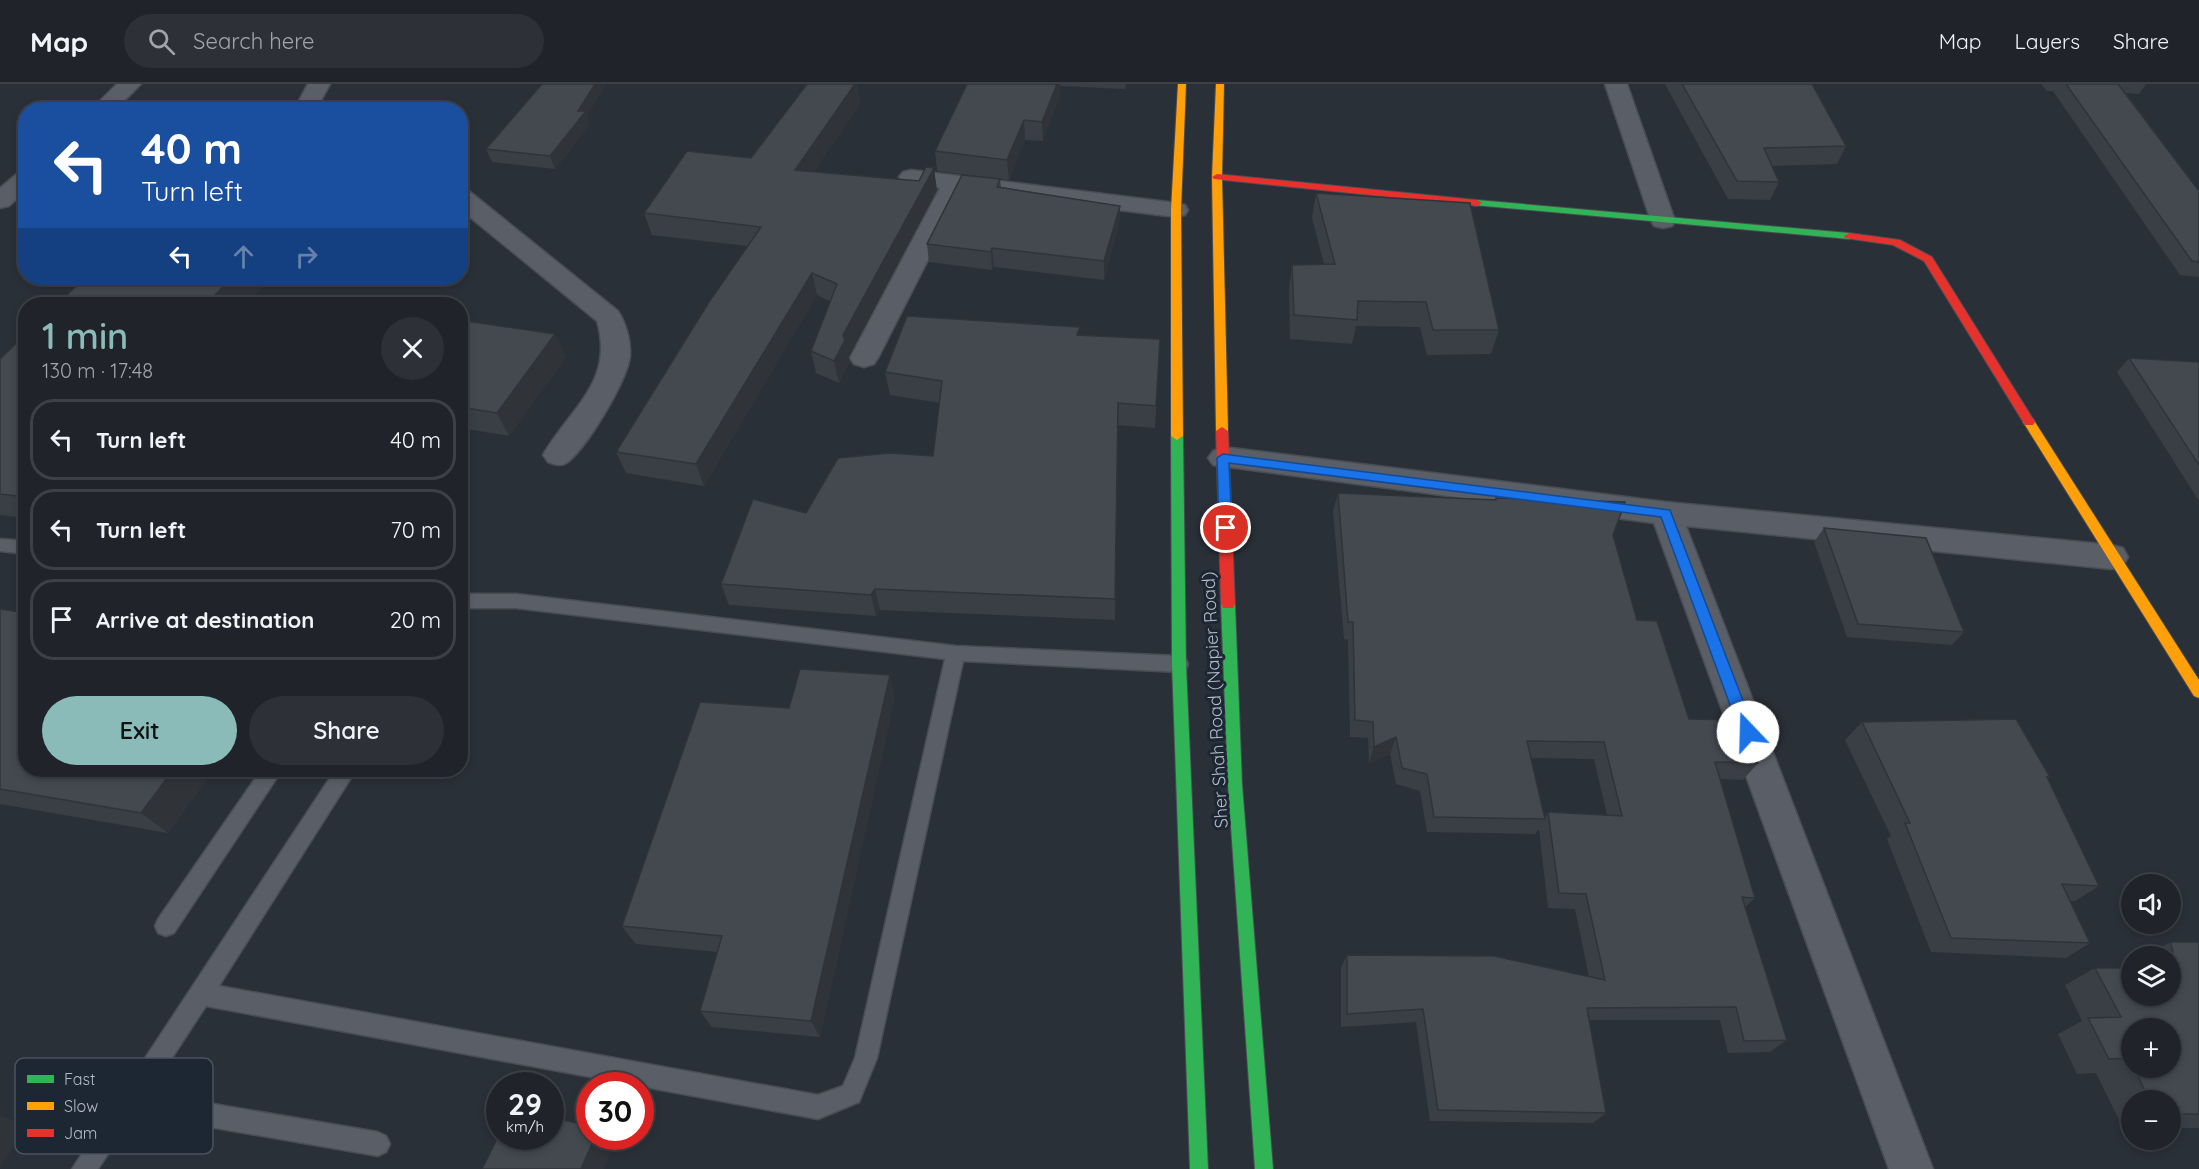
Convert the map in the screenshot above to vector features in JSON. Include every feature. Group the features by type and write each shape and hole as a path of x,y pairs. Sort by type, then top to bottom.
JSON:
{"main road":[{"name":"Sher Shah Road (Napier Road)","path":"1182,84 1176,210 1179,664 1199,1169"},
{"name":"Sher Shah Road (Napier Road)","path":"1220,84 1217,177 1223,458 1235,784 1264,1169"},
{"path":"1217,177 1663,221 1884,239 1913,247 1928,260 2112,557 2199,692"}],"street":[{"path":"111,102 130,84"},
{"path":"310,102 320,84"},
{"path":"1616,84 1663,221"},
{"path":"911,177 1176,210"},
{"path":"864,358 955,182"},
{"path":"0,201 18,185"},
{"path":"468,202 609,317 614,333 616,358 609,378 558,455"},
{"path":"1223,458 1666,513 2112,557"},
{"path":"1666,513 1911,1169"}],"lane":[{"path":"0,545 18,547"},
{"path":"468,602 516,601 956,653 1179,664"},
{"path":"201,994 818,1107 851,1094 866,1058 956,653"},
{"path":"166,926 267,777"},
{"path":"159,1058 341,777"},
{"path":"213,1115 378,1144"},
{"path":"84,1169 94,1154"}],"building":[{"path":"542,84 595,84 578,111 586,111 550,156 486,149"},
{"path":"807,84 855,84 795,170 919,181 926,167 934,168 843,335 845,340 834,361 811,351 837,284 812,273 696,464 616,452 709,302 761,227 644,213 687,151 751,158"},
{"path":"967,84 1057,84 1042,122 1024,120 1007,160 935,151"},
{"path":"1682,84 1812,84 1846,146 1764,148 1779,182 1737,181"},
{"path":"2066,84 2118,84 2199,191 2199,262 2192,261"},
{"path":"962,175 1000,179 997,187 1120,206 1104,261 992,248 991,252 927,244"},
{"path":"1316,193 1470,203 1499,330 1433,330 1426,302 1358,301 1357,320 1294,315 1292,265 1335,264"},
{"path":"77,285 225,285 213,297 65,297"},
{"path":"907,316 1080,327 1077,335 1160,339 1156,406 1118,403 1115,599 875,589 871,595 721,584 753,499 806,513 838,458 890,453 933,456 942,381 885,372"},
{"path":"468,321 555,334 497,413 468,408"},
{"path":"18,342 18,496 0,494 0,359"},
{"path":"2129,358 2199,362 2199,465"},
{"path":"1338,493 1496,500 1496,498 1625,502 1613,535 1637,620 1657,621 1689,719 1743,720 1758,763 1715,762 1755,898 1742,897 1787,1040 1744,1041 1736,1007 1587,1008 1606,1113 1438,1110 1423,1009 1347,1014 1347,955 1494,956 1605,980 1586,894 1559,893 1548,812 1622,816 1604,742 1527,741 1545,819 1434,817 1427,774 1402,768 1396,737 1374,747 1373,722 1355,720 1353,622 1348,622"},
{"path":"1824,528 1926,538 1964,632 1858,624"},
{"path":"0,609 18,612 18,777 168,777 141,813 0,789"},
{"path":"800,669 890,675 811,1021 700,1011 722,936 622,926 700,702 789,708"},
{"path":"2016,719 2050,777 2047,777 2099,886 2062,884 2090,943 1951,938 1905,823 1910,823 1862,722"},
{"path":"2171,942 2199,942 2199,1114 2181,1114 2181,1090 2145,1090 2139,1078 2181,1078 2181,1018 2121,1018 2121,1058 2109,1059 2088,1018 2121,1017 2095,968 2121,968 2121,1006 2181,1006 2181,946 2172,946"},
{"path":"564,1120 576,1123 576,1150 589,1150 581,1169 482,1169 492,1150 564,1150"}],"traffic: fast":[{"path":"1477,203 1849,236"},
{"path":"1177,436 1179,664 1199,1169"},
{"path":"1228,604 1235,784 1264,1169"}],"traffic: slow":[{"path":"1177,436 1176,210 1182,84"},
{"path":"1220,84 1217,177 1222,431"},
{"path":"2029,422 2199,692"}],"traffic: jam":[{"path":"1217,177 1477,203"},
{"path":"1849,236 1896,242 1928,259 2029,422"},
{"path":"1222,431 1228,604"}],"route":[{"path":"1226,528 1223,458 1666,513 1748,732"}]}
